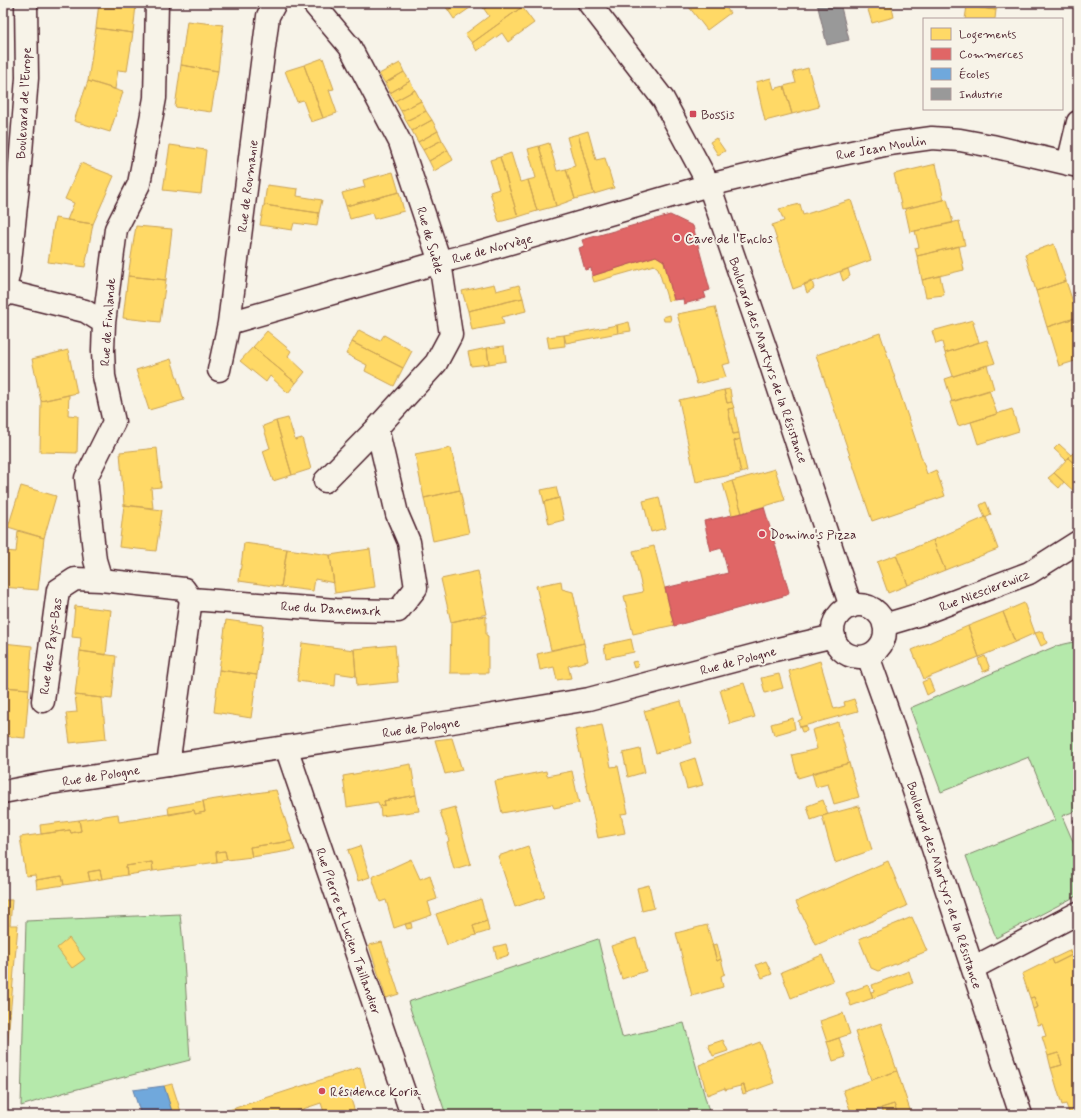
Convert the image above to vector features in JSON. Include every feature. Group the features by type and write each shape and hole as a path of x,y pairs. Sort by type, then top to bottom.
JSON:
{"street":[{"name":"Boulevard de l'Europe","path":"4,294 9,271 19,177 27,78 26,3"},
{"name":"Rue de Finlande","path":"101,580 95,560 86,478 114,422 104,376 104,323 116,229 139,184 155,98 157,3"},
{"name":"Rue de Roumanie","path":"220,370 229,323 268,16 275,3"},
{"name":"Rue de Suède","path":"313,3 350,47 400,142 440,262 452,335 436,363 377,428 325,481"},
{"name":"Boulevard des Martyrs de la Résistance","path":"589,3 663,99 709,185 766,350 851,607"},
{"path":"1073,165 1078,122"},
{"name":"Rue Jean Moulin","path":"709,185 889,144 932,138 960,140 992,146 1073,165"},
{"name":"Rue de Norvège","path":"229,323 709,185"},
{"path":"4,294 85,311 104,323"},
{"name":"Rue du Danemark","path":"187,594 336,610 398,611 416,588 409,542 397,514 377,428"},
{"name":"Rue Niescierewicz","path":"884,625 921,614 1029,573 1078,542"},
{"name":"Rue des Pays-Bas","path":"43,702 58,590 75,579 101,580"},
{"path":"101,580 187,594 168,765"},
{"path":"851,607 868,607 875,611 884,625 885,632 880,647 868,656 850,656 837,645 834,636 833,629 835,621 844,610 851,607"},
{"name":"Rue de Pologne","path":"3,792 50,783 452,722 589,699 774,650 834,636"},
{"name":"Boulevard des Martyrs de la Résistance","path":"868,656 887,709 1021,1115"},
{"name":"Rue Pierre et Lucien Taillandier","path":"286,747 412,1115"},
{"path":"973,968 1078,912"}],"green space":[{"path":"1078,641 1078,810 1062,816 1078,853 1078,895 996,938 966,856 1055,820 1029,757 941,792 910,708 1056,646"},
{"path":"180,914 190,1060 66,1092 21,1106 26,921"},
{"path":"598,939 622,1037 684,1023 710,1115 446,1115 408,1002"}],"building: Logements":[{"path":"99,3 130,3 136,5 133,33 96,28"},
{"path":"443,3 458,3 448,10"},
{"path":"458,3 477,3 454,19 448,10"},
{"path":"480,3 492,3 484,9"},
{"path":"492,3 519,3 522,7 472,43 465,34 489,16 484,9"},
{"path":"686,3 695,3 689,7"},
{"path":"695,3 723,3 730,13 707,30 689,7"},
{"path":"866,3 891,3 894,17 872,23"},
{"path":"967,3 998,3 996,10 967,6"},
{"path":"967,6 996,10 995,18 965,18"},
{"path":"522,7 534,23 508,42 502,33 477,51 472,43"},
{"path":"187,21 223,25 218,71 181,65"},
{"path":"96,28 133,33 127,71 118,70 115,89 88,81"},
{"path":"323,58 334,89 329,90 337,113 323,118 304,65"},
{"path":"400,63 404,72 385,83 379,74"},
{"path":"181,65 218,71 211,112 175,107"},
{"path":"304,65 323,118 311,122 303,100 297,102 285,71"},
{"path":"808,68 819,107 792,114 784,86 796,83 793,72"},
{"path":"404,72 410,81 390,93 385,83"},
{"path":"771,78 774,89 784,86 792,114 765,121 756,82"},
{"path":"88,81 123,92 110,132 74,121"},
{"path":"410,81 415,90 395,101 390,93"},
{"path":"415,90 421,101 401,111 395,101"},
{"path":"421,101 426,111 406,121 401,111"},
{"path":"426,111 432,120 412,131 406,121"},
{"path":"432,120 438,131 418,142 412,131"},
{"path":"438,131 442,140 423,150 418,142"},
{"path":"588,131 596,160 605,158 614,188 594,194 578,134"},
{"path":"578,134 594,194 575,199 566,169 575,166 567,137"},
{"path":"716,138 725,151 718,155 710,142"},
{"path":"442,140 448,150 429,161 423,150"},
{"path":"549,143 557,171 566,169 575,199 556,206 539,146"},
{"path":"170,145 206,150 201,194 163,190"},
{"path":"539,146 556,206 537,211 528,180 536,178 528,149"},
{"path":"448,150 453,160 434,171 429,161"},
{"path":"511,153 520,182 528,180 537,211 518,217 500,157"},
{"path":"500,157 518,217 499,222 490,192 499,189 490,160"},
{"path":"81,163 114,176 93,224 67,220 74,203 65,199"},
{"path":"936,164 944,200 902,209 894,174"},
{"path":"393,172 399,192 346,206 342,193 365,187 363,180"},
{"path":"267,185 298,189 297,196 322,200 319,213 264,205"},
{"path":"399,192 404,211 374,219 372,213 350,219 346,206"},
{"path":"947,199 953,223 910,232 905,209"},
{"path":"851,200 871,260 793,289 772,225 784,221 779,209 800,204 803,215"},
{"path":"264,205 319,213 317,226 294,223 292,230 260,225"},
{"path":"55,218 93,224 85,267 48,262"},
{"path":"959,221 965,245 917,256 915,248 919,247 915,231"},
{"path":"136,226 172,229 166,280 128,276"},
{"path":"1054,244 1066,281 1036,291 1025,254"},
{"path":"959,246 964,270 922,280 917,256"},
{"path":"656,256 664,261 674,300 668,301 658,268 654,265 594,282 592,276"},
{"path":"848,269 850,276 843,281 840,272"},
{"path":"128,276 166,280 160,322 123,318"},
{"path":"940,276 944,295 926,297 922,280"},
{"path":"812,281 814,288 807,293 804,284"},
{"path":"1066,281 1078,317 1047,327 1036,291"},
{"path":"494,284 496,291 519,285 523,298 468,311 462,291"},
{"path":"523,298 526,311 502,317 504,324 472,330 468,311"},
{"path":"715,307 730,363 722,365 726,377 697,384 677,314"},
{"path":"670,315 671,321 664,321 663,317"},
{"path":"1078,317 1078,360 1059,366 1047,327"},
{"path":"973,320 979,342 945,353 942,342 936,344 932,331"},
{"path":"629,322 631,331 618,333 617,325"},
{"path":"617,325 618,333 566,343 564,335"},
{"path":"359,330 380,341 384,335 412,351 403,368 352,342"},
{"path":"267,331 291,351 288,356 305,372 296,383 253,347"},
{"path":"880,333 927,474 936,470 945,496 872,521 816,355"},
{"path":"564,335 565,346 549,348 547,337"},
{"path":"987,340 995,363 953,376 945,353"},
{"path":"352,342 403,368 394,386 365,371 367,365 346,354"},
{"path":"504,346 506,361 489,364 487,348"},
{"path":"253,347 296,383 288,393 270,376 266,382 240,361"},
{"path":"487,348 489,364 471,366 468,352"},
{"path":"68,350 77,393 41,401 32,359"},
{"path":"171,359 184,400 149,410 136,370"},
{"path":"987,365 994,389 952,402 945,379"},
{"path":"730,389 732,402 727,403 724,390"},
{"path":"724,390 727,403 732,402 734,408 728,409 733,434 739,433 740,439 734,441 741,473 696,482 679,400"},
{"path":"989,390 997,414 958,426 950,402"},
{"path":"69,395 68,415 78,416 77,453 40,452 41,401"},
{"path":"734,408 739,433 733,434 728,409"},
{"path":"1012,409 1019,431 978,444 971,422"},
{"path":"288,418 295,440 302,438 311,469 292,475 276,421"},
{"path":"276,421 292,475 273,481 263,451 270,448 263,426"},
{"path":"740,439 747,471 741,473 734,441"},
{"path":"1059,444 1071,455 1066,460 1054,449"},
{"path":"157,448 161,487 151,488 153,508 124,505 120,452"},
{"path":"451,448 460,490 424,498 415,455"},
{"path":"1078,448 1078,467 1068,458"},
{"path":"1068,458 1078,467 1077,494 1054,473"},
{"path":"775,469 785,500 742,513 732,481"},
{"path":"1054,473 1064,482 1059,488 1048,478"},
{"path":"732,481 742,513 732,515 723,484"},
{"path":"21,486 56,496 44,538 8,527"},
{"path":"556,487 559,498 544,502 541,490"},
{"path":"460,490 469,533 433,541 424,498"},
{"path":"659,497 666,528 651,532 643,501"},
{"path":"559,498 564,520 549,524 544,502"},
{"path":"986,502 991,515 985,518 980,505"},
{"path":"124,505 162,510 156,551 119,547"},
{"path":"986,517 998,549 945,570 933,540"},
{"path":"18,531 44,538 38,590 3,587 5,551 16,552"},
{"path":"933,540 945,570 908,585 896,555"},
{"path":"244,543 287,549 281,587 239,581"},
{"path":"654,546 674,625 633,634 624,596 643,592 633,551"},
{"path":"287,549 330,555 334,583 315,579 313,591 281,587"},
{"path":"370,549 375,587 335,593 330,555"},
{"path":"896,555 908,585 888,593 877,562"},
{"path":"478,571 487,614 451,622 441,579"},
{"path":"561,581 562,589 573,592 584,643 551,650 536,586"},
{"path":"1024,603 1035,633 1015,642 1003,612"},
{"path":"75,606 111,610 106,655 80,651 81,638 72,637"},
{"path":"1003,612 1015,642 979,657 968,626"},
{"path":"478,616 486,616 486,635 488,636 488,673 450,673 451,622"},
{"path":"226,620 263,625 257,675 219,670"},
{"path":"968,626 979,657 924,679 912,650"},
{"path":"1042,631 1047,643 1041,646 1035,633"},
{"path":"631,639 634,652 606,658 604,645"},
{"path":"3,643 32,646 29,689 3,687"},
{"path":"302,643 354,650 356,676 336,673 335,686 297,681"},
{"path":"584,643 588,661 568,666 571,678 557,680 554,667 540,670 537,654"},
{"path":"395,645 398,682 357,686 354,649"},
{"path":"80,651 116,656 112,699 75,695"},
{"path":"985,656 990,669 983,672 978,659"},
{"path":"637,661 638,667 634,668 632,662"},
{"path":"820,661 834,709 845,706 844,702 854,699 858,711 800,727 798,721 802,719 789,671"},
{"path":"219,670 257,675 251,718 214,712"},
{"path":"779,674 783,688 765,693 761,678"},
{"path":"929,679 934,691 927,695 922,682"},
{"path":"744,683 755,717 730,724 720,690"},
{"path":"3,687 29,689 25,738 3,736"},
{"path":"75,695 102,698 106,739 70,743 66,713 77,712"},
{"path":"681,701 692,743 656,753 644,711"},
{"path":"793,718 795,729 774,735 771,724"},
{"path":"838,722 849,763 798,778 792,755 817,749 812,730"},
{"path":"602,725 611,767 618,766 628,813 621,814 625,833 598,838 575,730"},
{"path":"806,726 807,731 802,732 800,727"},
{"path":"452,738 462,770 445,774 435,740"},
{"path":"640,749 645,772 628,777 623,753"},
{"path":"695,758 703,785 687,789 680,763"},
{"path":"849,763 859,797 834,804 828,784 816,787 812,773"},
{"path":"411,764 416,795 384,801 385,805 379,806 378,802 347,807 343,776"},
{"path":"546,771 547,776 572,771 579,803 554,808 552,804 502,813 495,781"},
{"path":"276,790 292,841 250,847 252,857 227,860 225,851 216,852 217,862 153,871 152,862 126,866 127,875 102,879 100,870 88,872 90,881 64,885 62,876 36,880 35,875 26,876 20,837 70,830 71,833 81,831 79,820 118,814 119,822 194,810 195,814 205,812 203,801"},
{"path":"416,795 419,811 381,816 380,806 385,805 384,801"},
{"path":"823,800 828,814 811,820 807,806"},
{"path":"203,801 205,812 195,814 194,810 169,815 168,807"},
{"path":"859,806 872,850 835,863 822,816"},
{"path":"455,807 471,864 454,869 447,842 449,841 440,811"},
{"path":"79,820 81,831 71,833 70,830 41,834 40,825"},
{"path":"292,841 295,850 252,857 250,847"},
{"path":"360,846 370,877 358,881 348,850"},
{"path":"528,846 545,897 515,907 498,856"},
{"path":"225,851 227,860 217,862 216,852"},
{"path":"411,859 420,879 430,875 437,899 428,902 432,915 394,928 386,900 380,902 372,877"},
{"path":"888,861 907,906 816,945 796,902"},
{"path":"152,862 153,871 127,875 126,866"},
{"path":"100,870 102,879 90,881 88,872"},
{"path":"62,876 64,885 37,889 36,880"},
{"path":"649,885 654,908 642,911 637,888"},
{"path":"481,899 487,921 473,926 476,935 447,945 436,914"},
{"path":"3,900 12,900 10,925 18,925 6,1062 3,1063"},
{"path":"912,917 927,951 878,971 871,968 859,939"},
{"path":"487,921 489,931 476,935 473,926"},
{"path":"411,923 412,928 407,929 405,924"},
{"path":"707,925 717,961 721,959 725,974 721,976 723,987 692,996 676,933"},
{"path":"69,938 85,959 72,968 57,948"},
{"path":"636,938 646,971 622,979 611,946"},
{"path":"382,942 399,994 386,998 369,945"},
{"path":"506,944 509,955 497,959 494,947"},
{"path":"717,944 721,959 717,961 712,945"},
{"path":"1078,947 1078,1114 1070,1115 1066,1104 1062,1105 1051,1068 1062,1065 1058,1053 1048,1056 1042,1037 1046,1036 1042,1024 1038,1025 1033,1009 1038,1007 1034,997 1030,998 1022,974 1052,959 1054,964 1072,955 1069,951"},
{"path":"1069,951 1072,955 1054,964 1052,959"},
{"path":"822,955 833,981 791,998 781,972"},
{"path":"766,961 772,974 762,978 756,965"},
{"path":"909,971 913,983 873,998 871,992 874,991 872,985"},
{"path":"868,985 873,998 851,1006 846,993"},
{"path":"1034,997 1038,1007 1033,1009 1030,998"},
{"path":"843,1013 850,1034 827,1042 820,1021"},
{"path":"881,1023 897,1071 871,1080 855,1032"},
{"path":"839,1038 846,1057 833,1061 827,1042"},
{"path":"723,1040 728,1051 713,1056 708,1045"},
{"path":"760,1042 774,1083 746,1093 744,1085 725,1090 725,1088 707,1095 699,1065"},
{"path":"1058,1053 1062,1065 1051,1068 1048,1056"},
{"name":"Résidence Koria","path":"360,1067 366,1089 349,1093 356,1115 325,1115 321,1103 285,1115 220,1115 220,1113"},
{"path":"897,1071 911,1113 898,1115 894,1104 861,1115 852,1115 843,1090"},
{"path":"172,1084 182,1115 173,1115 164,1086"},
{"path":"744,1085 746,1093 743,1094 740,1086"},
{"path":"894,1104 898,1115 883,1115 881,1108"}],"building: Commerces":[{"path":"670,215 693,226 710,290 704,292 706,298 684,304 683,299 674,300 664,261 656,256 592,276 591,268 585,270 579,248 584,246 582,240"},
{"path":"764,507 789,592 787,595 674,626 665,588 728,573 722,548 711,551 704,521"}],"building: Écoles":[{"path":"164,1086 173,1115 141,1115 133,1090"}],"building: Industrie":[{"path":"817,3 840,3 849,40 827,45"},
{"path":"1078,819 1078,830 1073,820"}],"place":[{"name":"Bossis","path":"693,114"},
{"name":"Cave de l'Enclos","path":"677,238"},
{"name":"Domino's Pizza","path":"762,534"},
{"name":"Résidence Koria","path":"322,1091"}]}
